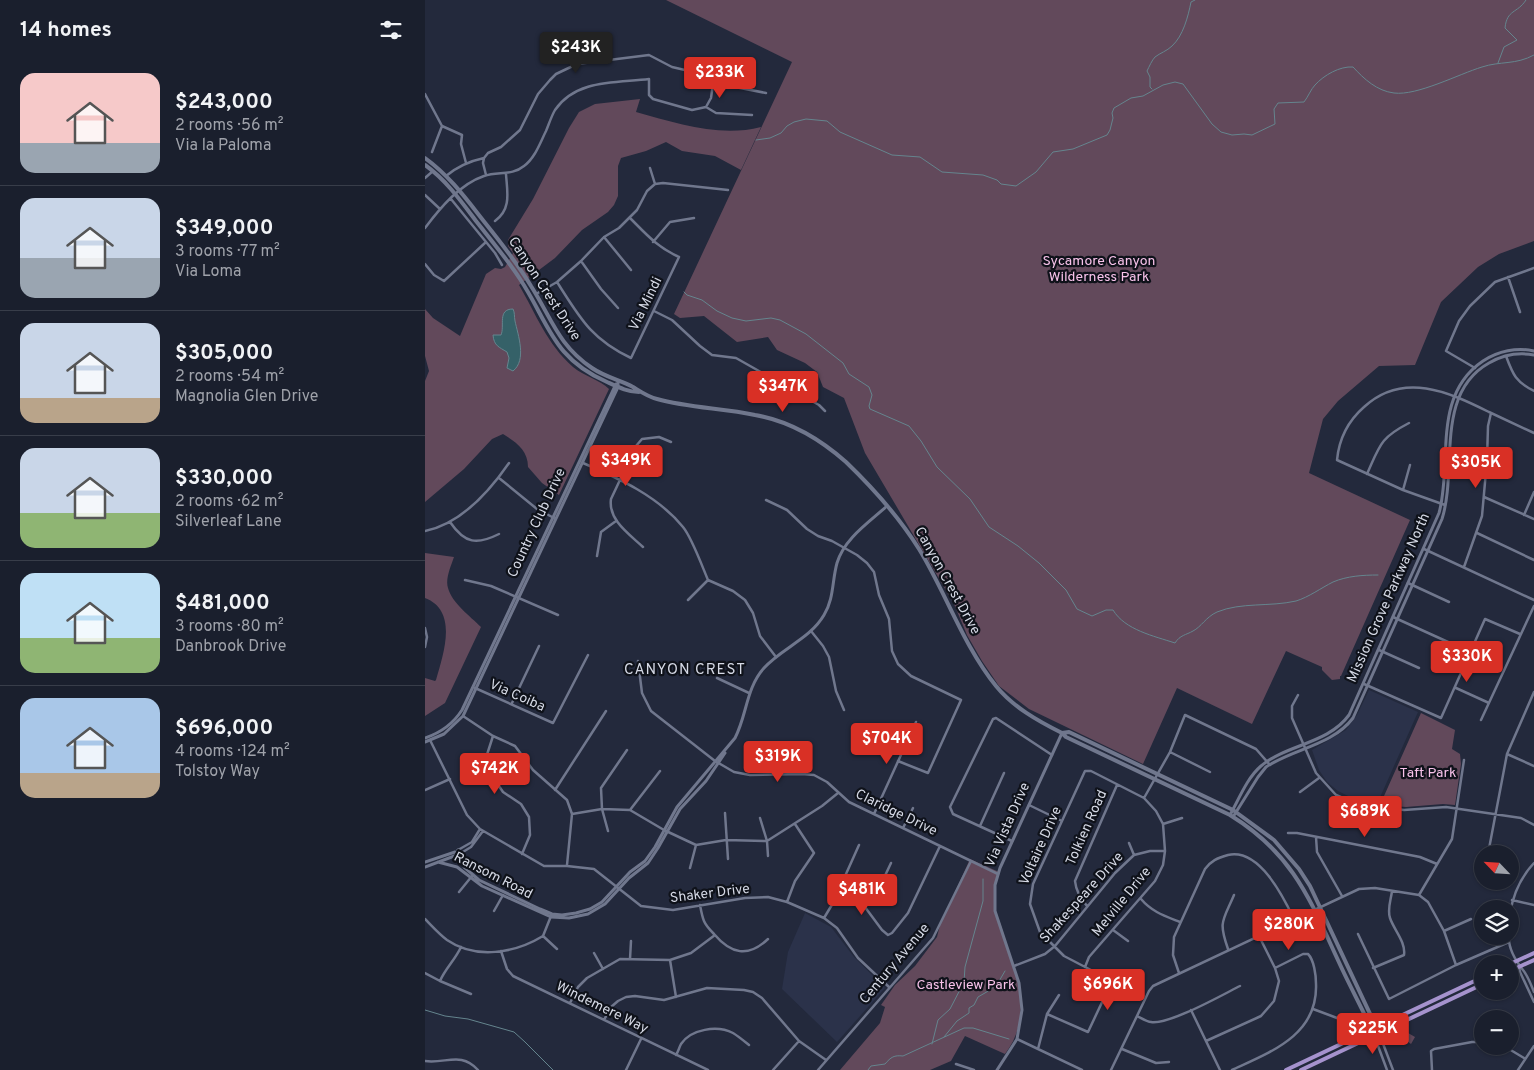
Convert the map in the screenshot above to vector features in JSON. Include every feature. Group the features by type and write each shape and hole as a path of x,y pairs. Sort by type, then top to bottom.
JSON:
{"main road":[{"name":"Canyon Crest Drive","path":"425,158 460,190 520,268 537,294 556,332 570,350 594,370 635,388 654,399 676,404 763,416 804,431 846,463 903,524 920,551 968,642 997,687 1025,712 1066,737 1232,816 1254,831 1283,858 1302,885 1377,1034"},
{"name":"Canyon Crest Drive","path":"425,165 456,194 513,270 531,298 550,334 565,353 589,373 630,392 639,392"},
{"name":"Canyon Crest Drive","path":"1062,733 1069,732 1235,811 1274,840 1310,886 1374,1029"},
{"path":"1519,960 1534,953"},
{"path":"1519,967 1534,960"},
{"path":"1286,1070 1474,981"},
{"path":"1301,1070 1474,988"}],"street":[{"path":"486,175 483,164 484,158 488,153 501,147 520,130 538,94 549,80 556,74 577,64 649,55 672,66 702,74 709,78 713,84 711,98 705,108"},
{"path":"425,228 440,209 460,190 473,181 486,175 518,171 527,164 534,155 555,111 567,98 583,87 649,79 649,95 653,99 692,110 705,108 716,113 752,115"},
{"path":"713,84 766,94"},
{"path":"425,94 426,100 442,126 462,135 461,144 466,163"},
{"path":"432,152 442,126"},
{"path":"446,176 466,163 484,158"},
{"path":"650,168 655,184"},
{"path":"425,178 433,171"},
{"path":"495,221 502,216 507,204 506,174"},
{"path":"531,298 557,282 581,261 604,236 619,228 630,218 637,210 647,191 655,184 663,183 729,190"},
{"path":"425,195 440,209"},
{"path":"451,199 502,264"},
{"path":"630,218 653,242 671,222 694,218"},
{"path":"604,236 631,270"},
{"path":"425,264 434,275 444,281 486,242"},
{"name":"Via Mindi","path":"557,282 580,318 592,332 603,343 631,358 679,257 653,242"},
{"path":"581,261 617,308"},
{"path":"1477,370 1446,351 1459,321 1470,306 1495,282 1534,268"},
{"path":"1508,277 1520,312"},
{"path":"654,311 672,320 712,355 736,358 819,405 825,411"},
{"name":"Mission Grove Parkway North","path":"1232,816 1269,763 1333,731 1345,721 1426,550 1443,505 1449,412 1467,376 1477,370 1490,357 1520,349 1534,350"},
{"path":"1506,354 1512,372 1518,382 1534,391"},
{"name":"Mission Grove Parkway North","path":"1506,354 1534,355"},
{"name":"Country Club Drive","path":"425,742 428,738 451,729 461,715 618,381"},
{"path":"1443,505 1403,490 1337,460 1346,429 1362,408 1375,398 1388,392 1411,387 1434,389 1457,397 1534,433"},
{"path":"1464,567 1482,516 1488,426 1491,413"},
{"path":"1367,474 1382,441 1394,431 1409,423"},
{"path":"643,547 616,521 610,507 611,499 636,446 642,439 659,437 671,442"},
{"path":"1487,460 1506,462"},
{"path":"581,462 639,490 684,528 708,580 733,591 748,603 760,636 776,658"},
{"path":"425,531 451,522 499,478 509,463"},
{"path":"1403,490 1410,465"},
{"path":"499,478 537,509 554,518"},
{"path":"1524,515 1534,492"},
{"path":"1484,496 1534,519"},
{"path":"766,500 787,510 807,529 818,536 865,560 874,572 879,595 890,622 892,651 899,666 911,676 961,700 927,773 899,761"},
{"name":"Ransom Road","path":"437,862 451,865 503,894 551,915 569,914 590,909 602,902 630,872 651,854 680,809 706,781 742,725 753,682 764,667 811,632 822,618 829,604 837,564 844,548 852,537 887,506"},
{"path":"597,556 601,532 616,521"},
{"path":"451,522 460,534 472,541 485,541 499,534"},
{"path":"1477,533 1534,560"},
{"path":"1426,550 1534,600"},
{"path":"465,580 491,586 558,615"},
{"path":"688,600 708,580"},
{"path":"1410,584 1449,602"},
{"path":"1481,720 1534,606"},
{"path":"1395,618 1471,652"},
{"name":"Mission Grove Parkway North","path":"1304,746 1336,734 1349,724 1383,652 1395,618"},
{"path":"1364,684 1441,718 1485,619 1520,634"},
{"path":"425,628 427,637 425,647"},
{"path":"811,632 823,646 829,657 836,691 844,710"},
{"path":"512,703 539,646"},
{"path":"1379,650 1419,668"},
{"name":"Via Coiba","path":"474,688 553,722 588,655"},
{"name":"Claridge Drive","path":"638,661 642,693 651,711 717,762 734,772 750,775 814,775 821,778 849,802 998,874"},
{"path":"717,678 749,693"},
{"path":"1455,687 1489,702"},
{"path":"1490,845 1507,754 1534,694"},
{"path":"1298,695 1291,706 1291,713 1319,778 1336,795 1357,804 1404,810 1438,807 1456,808 1521,818 1534,825"},
{"path":"555,790 606,711"},
{"path":"461,715 493,736 515,746 533,770 567,800 572,814 567,866"},
{"path":"1145,798 1169,752 1185,715 1256,749 1269,763"},
{"path":"1012,841 953,814 950,807 993,719 996,718 1002,721 1052,755"},
{"path":"874,814 916,722"},
{"name":"Via Vista Drive","path":"997,1070 1017,1039 1021,1010 1019,983 995,911 994,897 998,874 1062,733"},
{"path":"493,736 484,764 503,792 521,804 529,817 530,835 521,854"},
{"name":"Shaker Drive","path":"428,738 467,815 481,830 521,854 544,866 594,869 641,906 673,910 745,898 768,897 787,902 824,918 837,928 858,958 889,986"},
{"path":"608,831 602,809 601,788 627,750"},
{"path":"1169,752 1210,772"},
{"path":"1507,754 1534,766"},
{"path":"1419,896 1452,839 1464,760"},
{"path":"630,810 660,771"},
{"name":"Melville Drive","path":"1085,771 1091,772 1145,798 1163,824 1165,851 1165,859 1160,873 1141,899 1089,957 1085,967"},
{"name":"Voltaire Drive","path":"1047,1014 1088,1032 1112,981 1064,956 1040,932 1030,904 1030,893 1033,884 1085,771"},
{"path":"980,826 1005,773"},
{"path":"1300,792 1319,778"},
{"path":"425,790 450,779"},
{"name":"Tolkien Road","path":"1087,906 1079,897 1075,881 1117,785"},
{"path":"572,814 602,809 630,810 696,845 726,840 767,841 839,793"},
{"path":"1029,805 1062,821"},
{"path":"903,828 913,808"},
{"path":"725,813 728,859"},
{"path":"760,818 767,841 768,856"},
{"path":"1163,824 1182,818"},
{"path":"787,902 795,881 814,853 795,824"},
{"path":"451,865 455,853 467,850 475,844 481,830"},
{"path":"1288,833 1297,833 1420,857 1437,864"},
{"path":"1317,838 1317,852 1341,896"},
{"path":"1129,843 1134,855"},
{"path":"690,868 696,845"},
{"path":"824,918 859,845"},
{"path":"840,888 853,894 865,905 882,930 888,935 892,933 908,913 940,846"},
{"name":"Shakespeare Drive","path":"1014,966 1045,954 1055,946 1115,873 1134,855 1150,851 1165,851"},
{"name":"Ransom Road","path":"425,867 455,853"},
{"name":"Ransom Road","path":"425,862 455,853"},
{"name":"Ransom Road","path":"455,853 472,876"},
{"path":"1179,973 1173,956 1174,937 1205,869 1217,858 1233,854 1247,856 1258,865 1274,884 1294,919"},
{"name":"Century Avenue","path":"818,1070 889,986 933,938 971,861"},
{"path":"865,905 875,897 891,863"},
{"path":"1512,900 1525,873 1534,863"},
{"path":"459,892 472,876"},
{"path":"1111,1070 1153,986 1341,896 1368,887 1419,896 1428,902 1443,931 1456,965"},
{"path":"1373,968 1404,955 1403,946 1390,917 1389,910 1392,890"},
{"path":"494,911 503,894"},
{"path":"1228,949 1221,928 1234,895"},
{"path":"1141,899 1157,913 1180,922"},
{"path":"1519,902 1534,905"},
{"path":"700,905 703,920 715,936 729,948 745,952 761,946 768,939"},
{"path":"425,919 441,935 461,947 481,952 501,952 537,940 543,936 551,915"},
{"path":"1443,931 1471,919"},
{"path":"1113,930 1128,941"},
{"path":"1358,934 1389,999 1456,965 1502,945"},
{"path":"543,936 557,949"},
{"path":"570,1004 587,978 620,960 670,960 691,953 715,936"},
{"path":"1206,1041 1261,1016 1274,1001 1279,981 1275,968 1259,936"},
{"path":"630,959 631,941"},
{"path":"440,981 461,947"},
{"name":"Windemere Way","path":"501,952 507,969 513,976 708,1070"},
{"path":"594,953 603,969"},
{"path":"1233,1070 1285,1044 1301,1028 1313,1009 1316,977 1311,957 1308,954 1303,954 1275,968"},
{"path":"670,960 676,997"},
{"path":"1519,967 1523,970 1534,992"},
{"path":"1519,967 1534,1002"},
{"path":"425,973 471,994"},
{"path":"1137,1016 1151,1022 1163,1021 1191,1010 1240,986"},
{"path":"604,1020 611,1007 626,997 635,996 664,1000 707,988 744,990 753,992 762,998 799,1041 826,1060"},
{"path":"1038,1049 1047,1014 1059,995"},
{"path":"1313,1009 1337,1018"},
{"path":"1191,1010 1220,1070"},
{"path":"676,1055 682,1043 699,1031 725,1030 749,1045"},
{"path":"1377,1034 1387,1070"},
{"path":"1377,1034 1393,1070"},
{"path":"626,1070 641,1039"},
{"path":"1017,1039 1082,1070"},
{"path":"773,1070 799,1041"},
{"path":"1433,1070 1431,1051 1441,1047 1474,1042"},
{"path":"1517,1070 1534,1046"},
{"path":"1122,1048 1156,1063 1169,1062"},
{"path":"1519,1055 1524,1058"},
{"path":"425,1061 461,1059 469,1062 478,1070"},
{"path":"956,1064 973,1070"}],"shaded area":[{"path":"513,309 521,354 520,361 513,371 507,368 509,358 507,352 496,344 493,335 501,335 503,315 508,310"},
{"path":"1369,690 1418,712 1378,802 1350,797 1338,791 1327,782 1319,770 1312,750 1346,730 1357,715"},
{"path":"805,913 831,927 854,957 885,988 837,1042 782,989 788,952"}],"green space":[{"name":"Sycamore Canyon Wilderness Park","path":"666,0 1534,0 1534,241 1499,254 1478,267 1441,302 1415,365 1379,366 1338,401 1323,419 1309,473 1410,520 1340,679 1332,680 1322,670 1322,667 1286,651 1252,724 1177,688 1143,764 1029,709 999,686 967,635 954,604 865,453 844,398 823,387 817,372 805,363 777,350 768,337 737,342 704,316 680,318 674,314 792,62"},
{"path":"640,99 636,112 698,128 730,131 761,127 741,170 715,156 682,151 666,142 646,151 621,158 618,166 618,196 614,205 608,212 582,230 555,258 519,285 556,349 573,367 609,389 559,495 542,483 528,467 524,451 503,434 492,439 464,469 425,502 425,381 429,371 425,356 425,309 433,318 460,336 486,274 495,268 501,269 505,267 513,253 508,246 508,240 533,199 579,112 595,104"},
{"path":"425,553 454,557 447,581 450,594 462,609 481,627 445,703 425,716 425,678 436,680 445,646 446,634 442,613 436,604 425,598"},
{"name":"Taft Park","path":"1421,713 1455,730 1452,749 1460,754 1461,764 1455,805 1406,807 1380,805"},
{"name":"Castleview Park","path":"970,859 999,872 994,902 1017,976 1021,1008 1019,1024 1014,1039 1005,1054 965,1036 951,1061 930,1070 840,1070 880,1023 885,1007 881,1005 895,985 915,966 937,937 940,925"},
{"path":"1403,1030 1415,1037 1411,1044 1400,1036"}],"waterway":[{"path":"1152,89 1147,71 1155,57 1176,42 1187,20 1191,2 1195,0"},
{"path":"1498,63 1504,47 1517,40 1505,28 1506,22 1510,14 1526,0"},
{"path":"756,140 770,138 781,133 794,122 806,119 827,121 840,132 892,155 920,157 942,172 983,175 997,180 1001,184 1016,186 1036,172 1053,152 1073,149 1107,135 1110,130 1114,108 1131,98 1143,96 1163,85 1175,82 1183,84 1212,124 1221,132 1232,135 1252,135 1275,124 1274,109 1278,103 1304,102 1319,81 1343,68 1353,67 1366,80 1382,90 1403,93 1426,88 1482,67 1514,62 1534,55"},
{"path":"684,292 687,295 702,300 717,311 732,318 746,321 771,318 780,320 806,334 843,363 849,374 869,387 872,395 870,409 909,426 937,467 970,499 989,527 1018,546 1039,563 1066,590 1077,609 1092,616 1106,610 1113,610 1118,617 1132,627 1149,635 1175,643 1217,612 1236,607 1296,601 1338,580 1355,576 1378,575"},
{"path":"932,1044 938,1020 950,1009 964,982 965,967 983,901 983,879"},
{"path":"944,1037 957,1021 969,1013 969,1008 974,1005 978,997 998,983 1005,971"},
{"path":"425,1010 445,1016 468,1019 514,1032 553,1070"},
{"path":"868,1070 871,1066 885,1064 893,1057 903,1056 964,1028 973,1028 1009,1039"}],"district":[{"name":"CANYON CREST","path":"685,670"}]}
